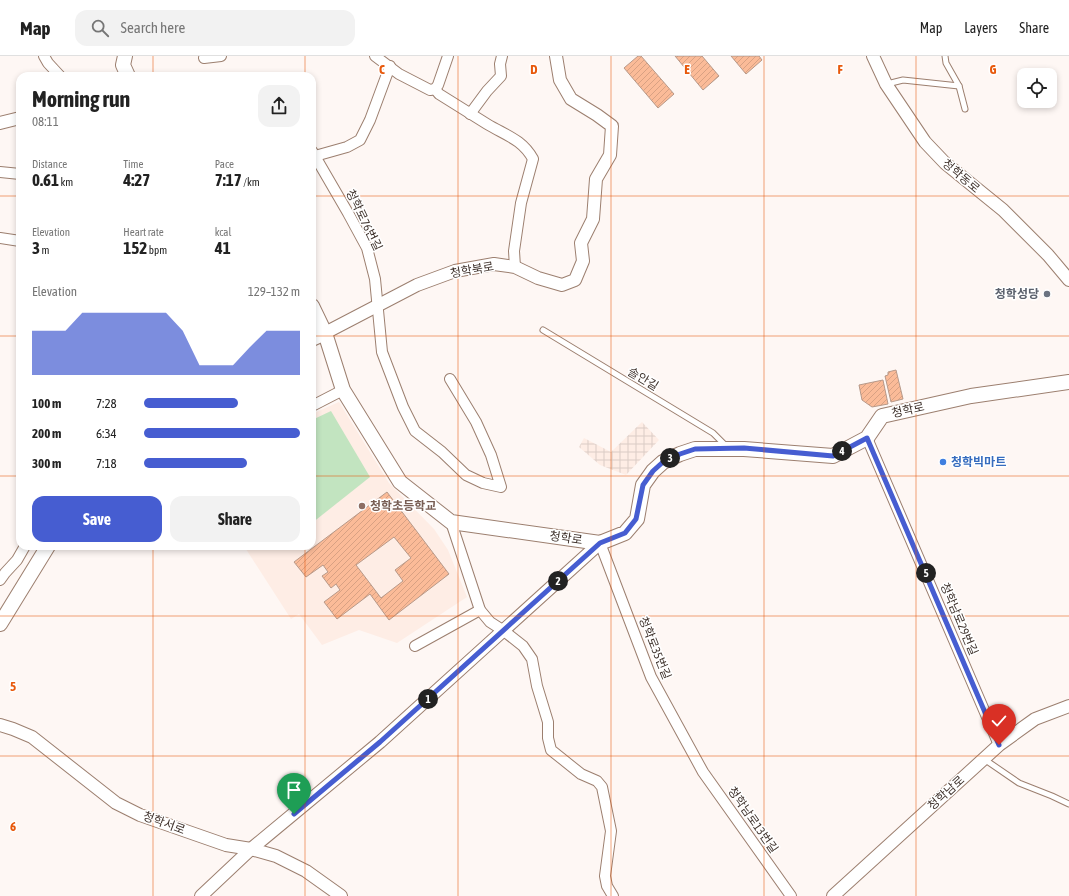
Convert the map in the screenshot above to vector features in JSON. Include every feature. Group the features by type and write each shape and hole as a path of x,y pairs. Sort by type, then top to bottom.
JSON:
{"main road":[{"path":"125,56 123,65 126,72"},
{"path":"316,314 325,333 343,390 400,482 451,522"},
{"name":"청학북로","path":"316,337 325,333"},
{"name":"청학로","path":"451,522 600,543 625,533 636,519 643,485 653,471 663,462 680,454 695,449 744,448 833,456 867,438 882,416 971,396 1069,382"},
{"path":"0,624 46,550"}],"street":[{"path":"44,56 56,72"},
{"path":"204,58 221,56"},
{"path":"375,56 414,83 430,90 435,89"},
{"path":"435,89 448,56"},
{"path":"470,114 487,91 501,76 500,64 502,56"},
{"name":"청학북로","path":"325,333 417,285 455,271 494,264 515,267 538,278 562,285 575,280 583,261 581,242 593,219 596,179 610,155 612,126 571,99 560,80 556,56"},
{"name":"청학동로","path":"873,56 886,84 925,142 945,163 1003,210 1048,255 1069,280"},
{"path":"316,153 347,146 360,140 375,107 390,66"},
{"path":"435,89 439,94 526,148 533,159 521,203 514,251 515,267"},
{"path":"0,123 16,119"},
{"name":"청학로76번길","path":"316,157 367,248 375,279 382,352 402,407 415,431 442,452 466,475 483,484 501,487 491,455 476,422 450,379"},
{"path":"0,172 16,174"},
{"path":"0,238 16,240"},
{"path":"316,404 343,390"},
{"name":"청학남로29번길","path":"867,438 999,745"},
{"path":"451,522 480,610 490,622 523,646 532,659 537,686 548,722 548,738 551,750 581,774 597,781 602,787 611,831 605,876 607,886 614,896"},
{"path":"201,896 251,849 380,742 600,543"},
{"name":"청학로35번길","path":"600,543 651,677 695,758"},
{"path":"0,580 5,566 17,560 23,550"},
{"path":"415,646 480,610"},
{"name":"청학남로","path":"834,896 999,745 1035,719 1069,706"},
{"name":"청학서로","path":"0,726 13,729 32,737 116,803 140,815 226,845 251,849 276,856 300,868 337,895"},
{"name":"청학남로13번길","path":"695,758 703,772 791,896"}],"lane":[{"path":"945,56 946,63 959,86 965,109"},
{"path":"886,84 904,80 959,86"},
{"name":"솔안길","path":"543,330 713,433 729,449"},
{"path":"984,759 1019,783 1069,804"}],"shaded area":[{"name":"청학초등학교","path":"339,402 389,483 434,529 448,550 467,597 397,643 359,630 322,645 299,614 291,619 247,550 316,550 316,412"},
{"path":"642,422 659,440 626,475 600,465 579,447 584,438 611,452"}],"green space":[{"path":"331,411 370,477 316,520 316,418"}],"building":[{"path":"638,56 641,56 674,94 658,108 624,68"},
{"path":"675,56 702,56 719,76 703,90"},
{"path":"731,56 759,56 762,60 746,74"},
{"path":"896,370 903,399 891,402 885,376 888,375 888,372"},
{"path":"883,380 888,404 872,407 862,400 859,385"},
{"path":"387,492 449,574 389,620 370,594 337,619 324,602 340,590 336,584 331,588 322,576 328,572 323,565 306,577 294,562 310,550 316,550 316,545","holes":["394,537 411,558 395,570 403,581 381,598 356,565"]}],"place":[{"name":"청학성당","path":"1047,294"},
{"name":"청학빅마트","path":"943,462"},
{"name":"청학초등학교","path":"362,506"}],"route":[{"path":"294,814 380,742 600,543 625,533 636,519 643,485 653,471 663,462 695,449 744,448 833,456 867,438 999,745"}]}
